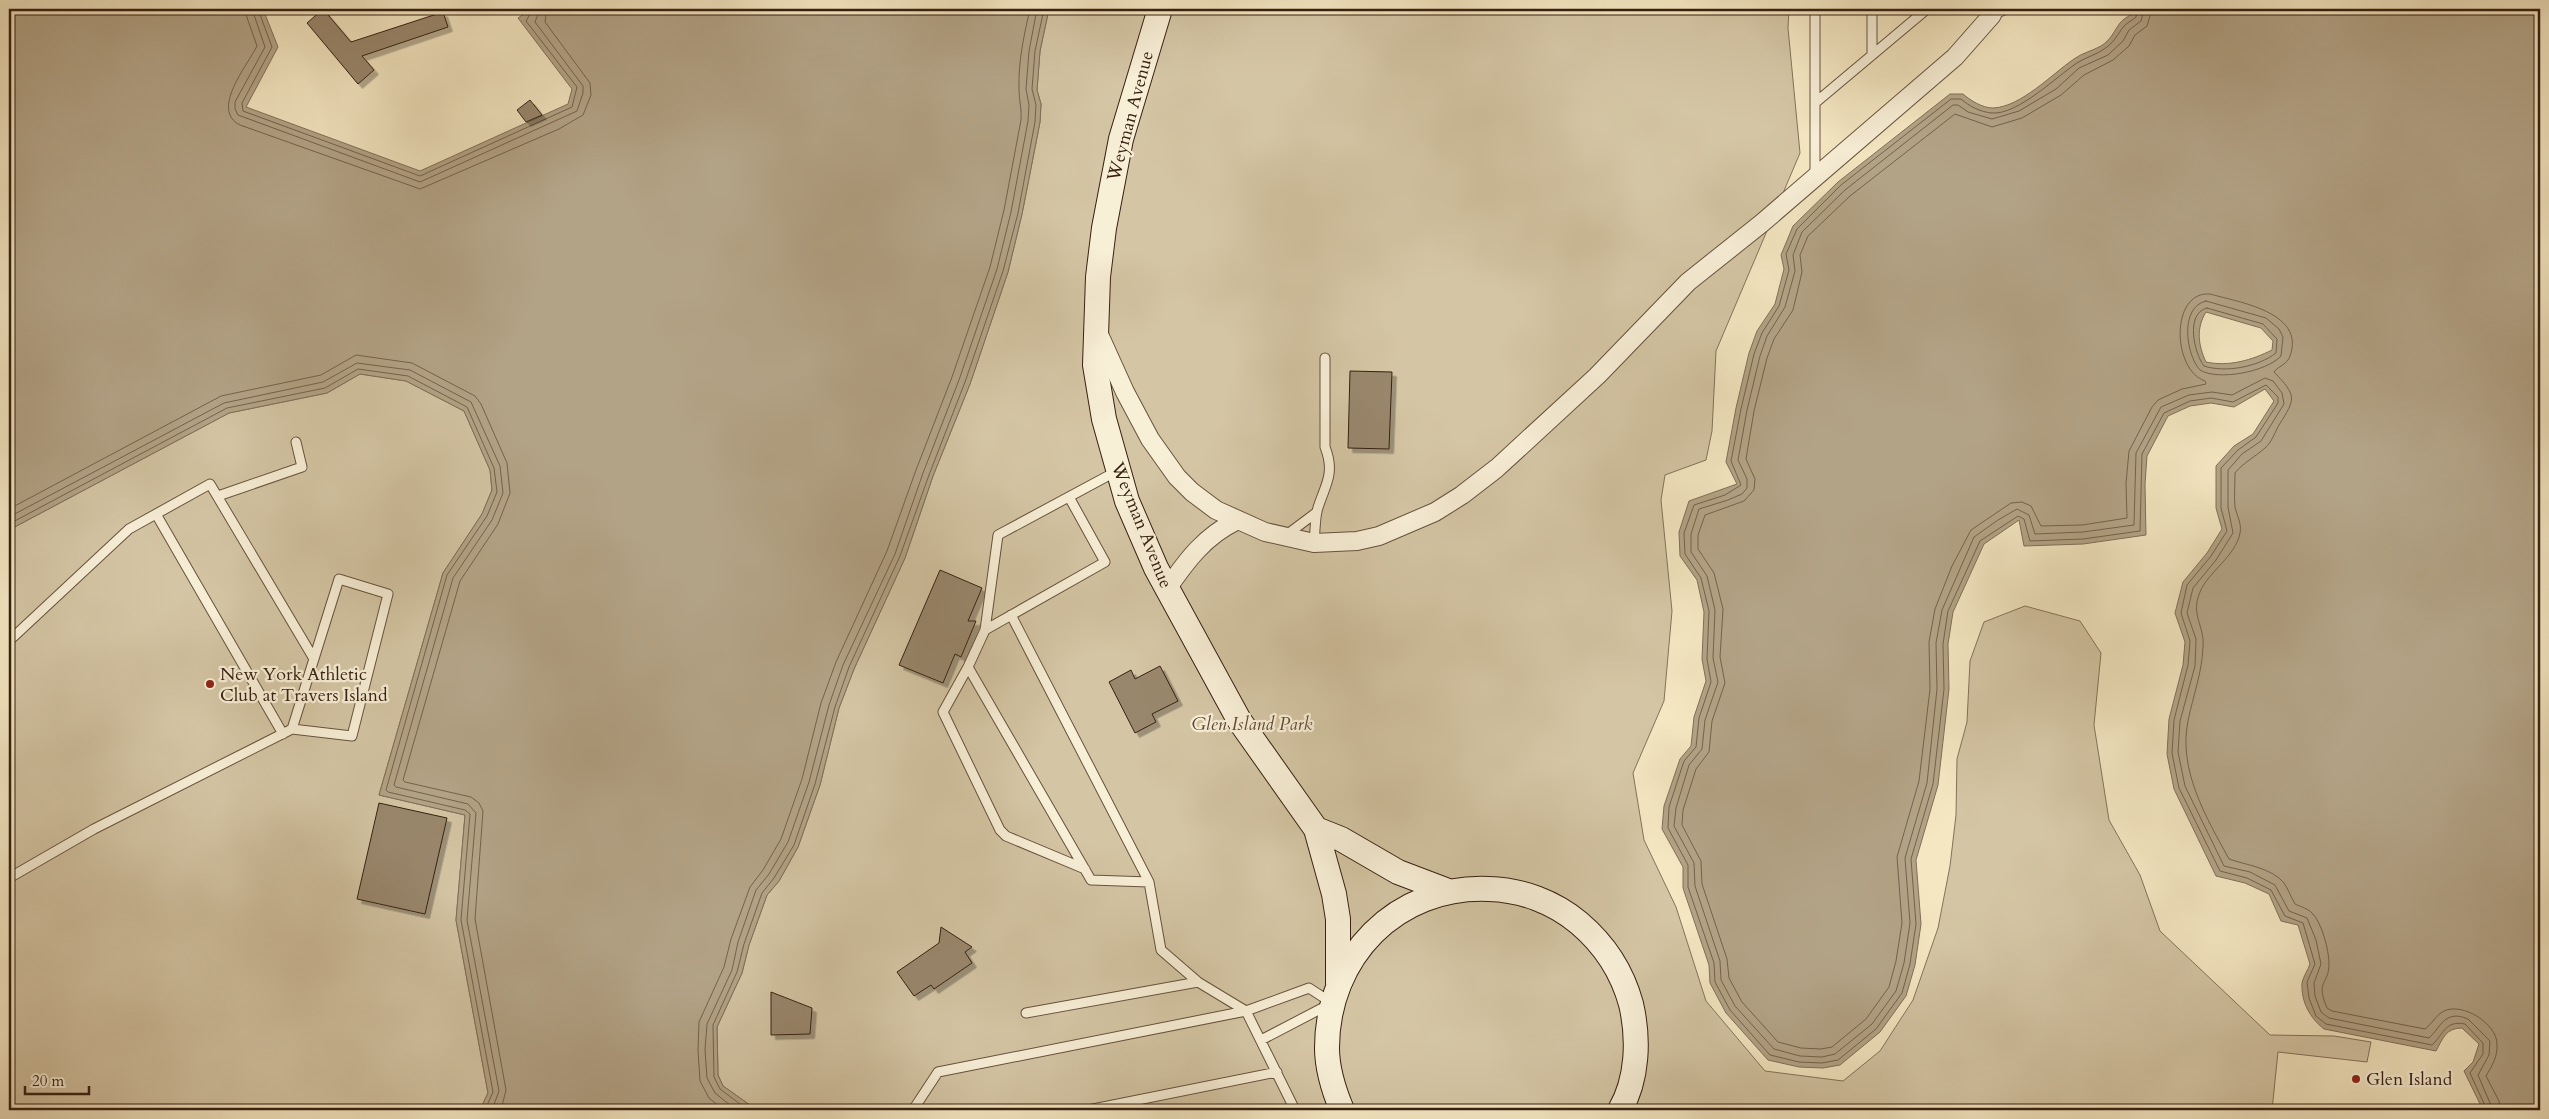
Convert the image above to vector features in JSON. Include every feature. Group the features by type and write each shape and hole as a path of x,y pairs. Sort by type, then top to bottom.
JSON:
{"street":[{"name":"Weyman Avenue","path":"1160,9 1124,130 1112,185 1102,248 1096,329 1095,365 1099,391 1117,471 1127,501 1167,589 1239,720 1316,829"},
{"path":"1096,329 1134,411 1169,466 1192,492 1216,510 1236,521 1265,532 1314,543 1358,541 1379,536 1435,512 1462,495 1496,468 1550,421 1688,282 1815,178 1955,57 1997,11"},
{"path":"1167,589 1194,551 1208,538 1236,521"},
{"path":"1316,829 1341,840 1398,872 1448,891"},
{"path":"1316,829 1338,919 1335,993 1327,1048 1329,1069 1342,1110"},
{"path":"1335,993 1348,964 1377,928 1416,902 1448,891 1476,888 1500,889 1539,899 1572,917 1592,933 1610,955 1627,988 1635,1021 1637,1045 1633,1077 1620,1110"}],"lane":[{"path":"1815,9 1815,178"},
{"path":"1872,9 1872,55"},
{"path":"1815,103 1927,9"},
{"path":"1314,543 1317,512 1330,476 1330,460 1325,447 1326,358"},
{"path":"218,496 302,468 296,442"},
{"path":"1085,869 1006,836 1000,830 943,712 968,667 985,630 998,535 1117,471"},
{"path":"9,641 129,530 210,484 314,659"},
{"path":"985,630 1104,562 1069,496"},
{"path":"1284,537 1317,512"},
{"path":"156,514 283,734"},
{"path":"9,878 94,830 292,729 352,736 388,594 339,579 292,729"},
{"path":"1011,615 1149,882 1161,950 1198,982 1246,1011 1296,1110"},
{"path":"968,667 1091,880 1149,882"},
{"path":"1026,1013 1198,982"},
{"path":"913,1110 938,1072 1246,1011 1309,988 1335,993"},
{"path":"1261,1040 1335,993"},
{"path":"1088,1110 1277,1072"}],"green space":[{"name":"Glen Island Park","path":"1049,9 1789,9 1788,28 1800,153 1716,351 1712,431 1706,460 1665,475 1661,500 1672,611 1664,701 1633,773 1644,840 1676,907 1706,1001 1765,1071 1843,1081 1880,1051 1913,1000 1938,928 1950,866 1956,815 1957,759 1967,722 1970,661 1984,622 2025,606 2080,621 2101,653 2094,725 2109,820 2140,875 2160,931 2270,1035 2334,1036 2371,1042 2367,1062 2278,1052 2272,1110 757,1110 723,1086 718,1075 717,1027 742,973 749,945 767,895 779,881 798,847 820,785 839,708 854,669 905,558 933,476 970,384 1008,272 1022,214 1040,122 1041,104 1037,90 1040,51"},
{"name":"New York Athletic Club at Travers Island","path":"360,374 406,381 464,411 490,470 492,490 482,514 443,573 379,795 465,815 456,920 488,1093 480,1110 9,1110 9,530 229,413 327,393"}],"water":[{"path":"9,9 263,9 278,47 246,107 420,171 568,104 572,89 518,18 531,9 1049,9 1040,51 1037,90 1041,104 1040,122 1022,214 1008,272 970,384 933,476 905,558 854,669 839,708 820,785 798,847 779,881 767,895 749,945 742,973 717,1027 718,1075 723,1086 757,1110 480,1110 488,1093 456,920 465,815 379,795 443,573 482,514 492,490 490,470 464,411 406,381 360,374 327,393 229,413 9,530"},
{"path":"2133,9 2540,9 2540,1110 2483,1110 2464,1071 2473,1062 2479,1044 2462,1028 2449,1032 2443,1038 2436,1051 2324,1029 2319,1025 2307,1009 2303,997 2303,978 2310,964 2298,925 2281,921 2269,894 2245,883 2216,876 2174,789 2167,754 2169,719 2183,665 2185,642 2175,613 2183,582 2207,553 2222,529 2216,508 2216,466 2234,446 2253,434 2274,401 2265,389 2234,407 2211,403 2190,406 2168,416 2147,456 2145,484 2146,535 2083,544 2024,546 2019,520 1984,544 1953,612 1948,644 1949,689 1938,785 1916,860 1921,924 1915,965 1906,996 1880,1032 1840,1065 1823,1068 1799,1067 1768,1060 1726,1013 1710,983 1709,965 1683,888 1683,867 1662,829 1664,806 1680,759 1691,746 1694,717 1706,681 1702,659 1704,612 1697,580 1680,556 1679,532 1689,501 1737,484 1726,462 1736,408 1749,353 1757,331 1775,304 1784,269 1781,255 1793,226 1838,182 1950,94 1963,94 1976,103 1989,108 2004,106 2014,102 2036,89 2077,57 2104,44 2121,22 2132,14","holes":["2206,312 2261,328 2273,341 2272,350 2240,362 2223,364 2206,362 2199,337 2199,330"]}],"building":[{"path":"323,9 351,42 443,12 448,27 362,56 374,70 358,84 307,23"},
{"path":"530,100 542,115 526,122 517,110"},
{"path":"1350,371 1392,372 1389,449 1348,448"},
{"path":"940,570 982,588 968,621 976,621 961,657 955,654 943,683 899,665"},
{"path":"1160,666 1178,701 1152,714 1156,722 1135,733 1109,682 1131,670 1135,679"},
{"path":"379,803 447,818 425,914 357,899"},
{"path":"941,927 972,947 965,952 972,963 934,989 931,985 914,996 897,972 939,943"},
{"path":"771,992 812,1008 810,1034 771,1035"}],"place":[{"name":"New York Athletic Club at Travers Island","path":"210,684"},
{"name":"Glen Island","path":"2356,1079"}]}
